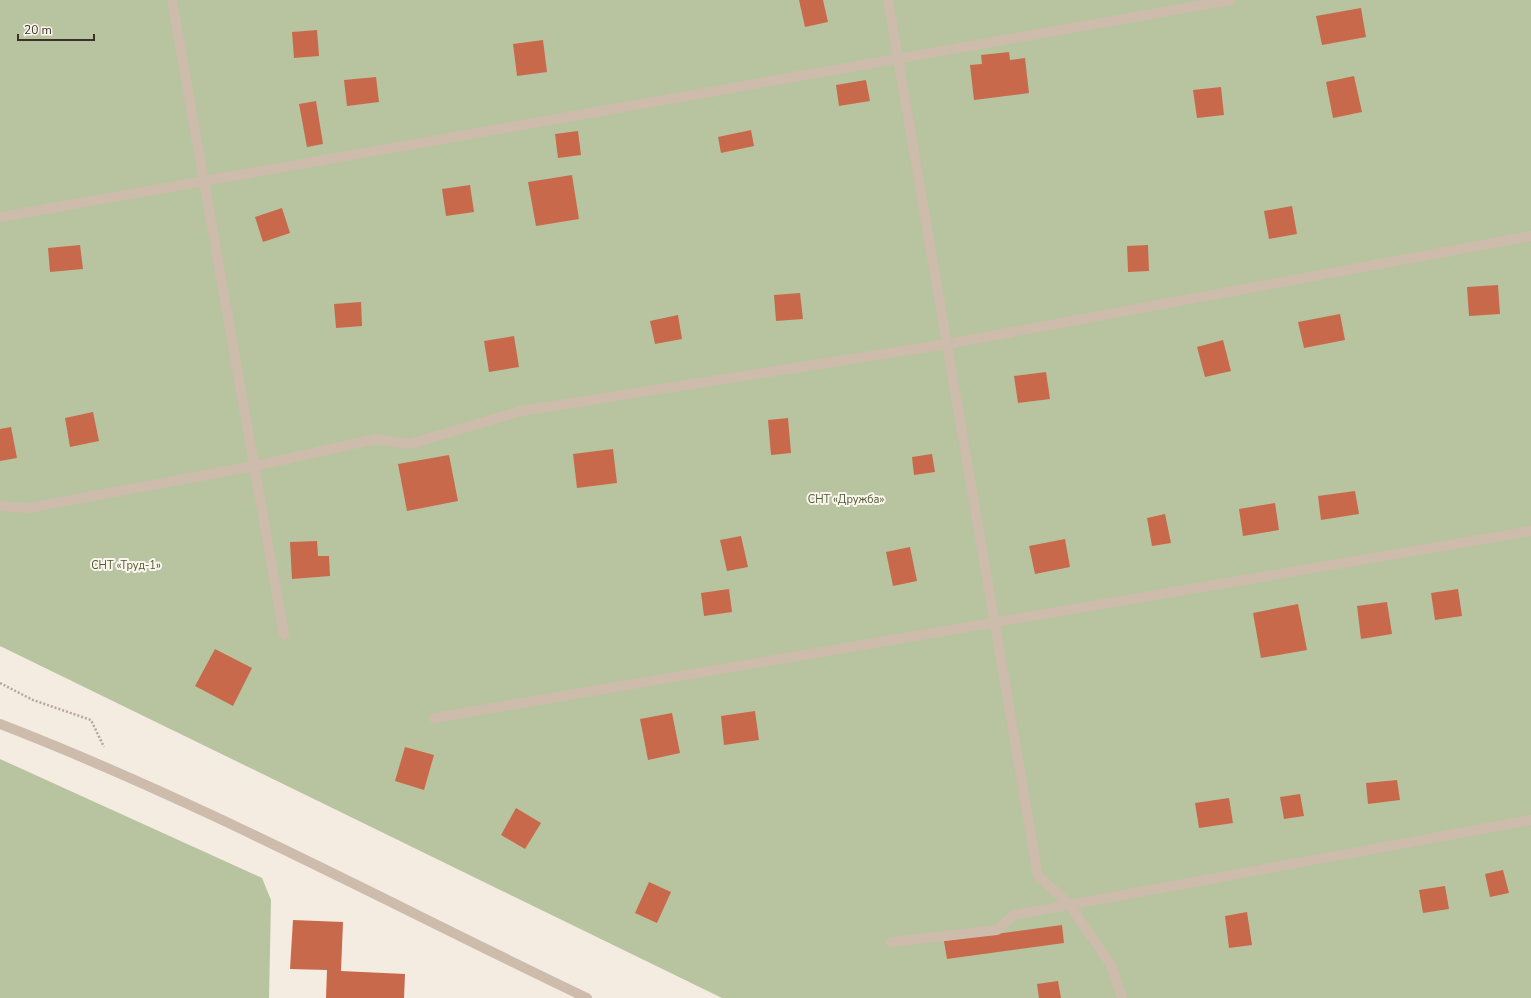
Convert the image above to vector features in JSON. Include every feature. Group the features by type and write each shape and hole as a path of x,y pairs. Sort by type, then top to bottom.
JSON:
{"street":[{"path":"172,0 284,635"},
{"path":"888,0 1038,876 1069,904 1111,965 1122,998"},
{"path":"0,217 1231,0"},
{"path":"0,506 29,508 254,466 376,439 410,444 521,411 947,344 1531,236"},
{"path":"434,718 1531,531"},
{"path":"0,724 67,750 233,824 480,947 587,998"},
{"path":"891,942 997,930 1014,915 1531,820"}],"path":[{"path":"0,683 33,700 91,720"}],"green space":[{"name":"СНТ «Дружба»","path":"0,0 1531,0 1531,998 722,998 0,646"},
{"path":"0,759 262,878 271,900 269,998 0,998"}],"building":[{"path":"799,0 823,0 828,22 805,27"},
{"path":"1361,8 1366,37 1322,45 1316,16"},
{"path":"317,30 319,56 294,58 292,32"},
{"path":"543,40 547,72 517,76 513,44"},
{"path":"1009,52 1010,60 1025,58 1029,93 974,100 970,65 982,64 981,55"},
{"path":"1354,76 1362,112 1333,118 1326,82"},
{"path":"376,77 379,102 347,106 344,80"},
{"path":"866,80 870,101 839,106 836,85"},
{"path":"1221,87 1224,115 1197,118 1193,90"},
{"path":"316,101 323,144 307,147 299,104"},
{"path":"751,130 754,146 721,153 718,137"},
{"path":"578,131 581,155 558,158 555,134"},
{"path":"572,175 579,219 536,226 528,182"},
{"path":"470,185 474,212 446,216 442,189"},
{"path":"1292,206 1297,234 1269,239 1264,211"},
{"path":"282,208 290,233 263,242 255,217"},
{"path":"80,245 83,269 50,272 48,248"},
{"path":"1148,245 1149,271 1128,272 1127,246"},
{"path":"1498,285 1500,314 1469,316 1467,287"},
{"path":"800,293 803,319 776,321 774,295"},
{"path":"361,302 362,326 336,328 334,304"},
{"path":"1340,314 1345,340 1304,348 1298,322"},
{"path":"678,315 682,339 655,344 650,321"},
{"path":"514,336 519,367 489,372 484,341"},
{"path":"1223,340 1231,371 1205,377 1197,347"},
{"path":"1046,372 1050,399 1018,403 1014,376"},
{"path":"93,412 99,441 70,447 65,418"},
{"path":"788,418 791,453 771,455 768,420"},
{"path":"11,427 17,458 0,461 0,429"},
{"path":"613,449 617,483 577,488 573,454"},
{"path":"932,454 935,472 914,475 912,457"},
{"path":"449,455 458,501 407,511 398,464"},
{"path":"1355,491 1359,514 1321,520 1318,496"},
{"path":"1275,503 1279,530 1243,536 1239,509"},
{"path":"1165,514 1171,543 1152,546 1147,518"},
{"path":"741,536 748,567 727,571 720,540"},
{"path":"1065,539 1070,567 1035,574 1029,546"},
{"path":"317,541 318,556 329,556 330,576 292,579 290,542"},
{"path":"910,547 917,581 893,586 886,552"},
{"path":"729,589 732,612 704,616 701,593"},
{"path":"1458,589 1462,616 1435,620 1431,593"},
{"path":"1387,602 1392,634 1361,639 1357,606"},
{"path":"1298,604 1307,650 1261,658 1253,613"},
{"path":"215,649 252,668 233,706 195,686"},
{"path":"755,711 759,740 724,745 721,716"},
{"path":"672,713 680,753 648,760 640,719"},
{"path":"405,747 434,755 424,790 395,781"},
{"path":"1397,780 1400,800 1368,804 1366,783"},
{"path":"1300,794 1304,816 1284,819 1280,797"},
{"path":"1229,798 1233,823 1199,828 1195,803"},
{"path":"516,808 541,823 525,849 501,835"},
{"path":"1503,870 1509,893 1490,897 1485,874"},
{"path":"649,882 671,892 657,923 635,913"},
{"path":"1445,886 1449,909 1423,913 1419,890"},
{"path":"1247,912 1252,945 1229,948 1225,916"},
{"path":"293,920 343,922 341,971 405,974 404,998 326,998 327,970 290,969"},
{"path":"1062,925 1064,943 947,959 944,941"},
{"path":"1058,981 1061,998 1039,998 1037,984"}],"park label":[{"name":"СНТ «Труд-1»","path":"126,565"}]}
